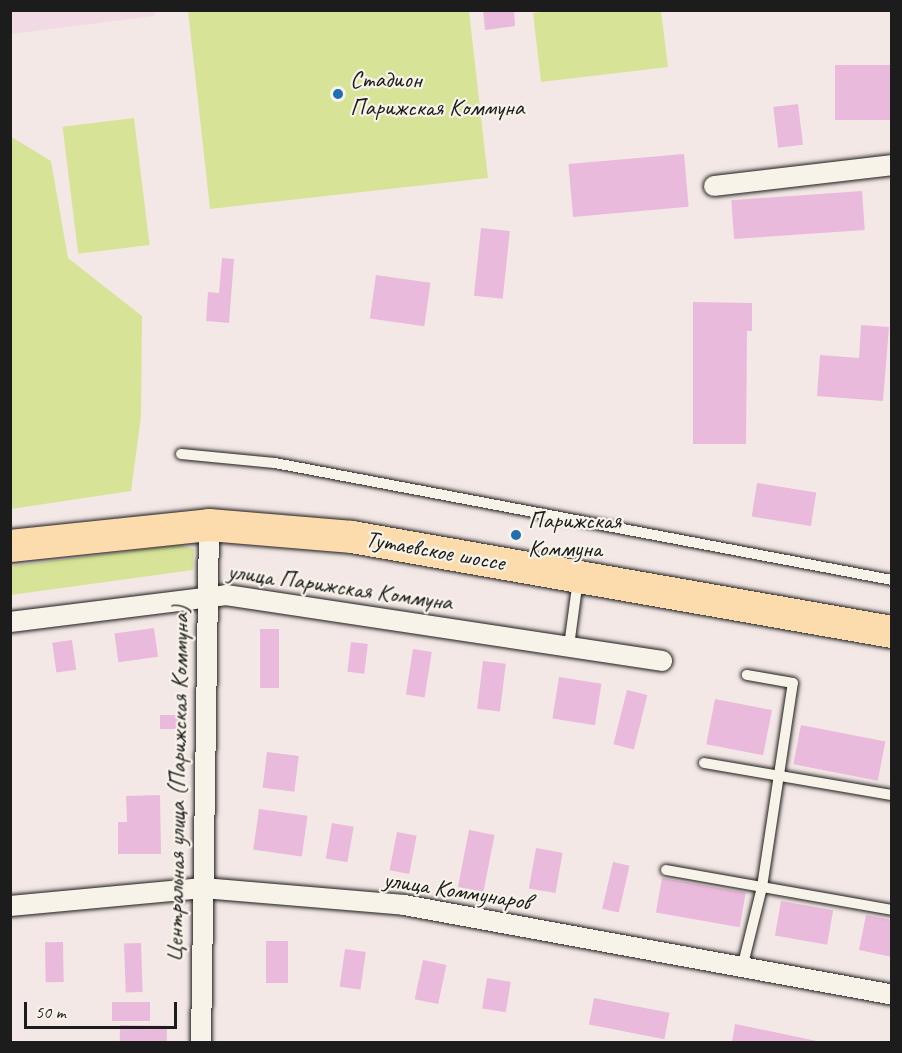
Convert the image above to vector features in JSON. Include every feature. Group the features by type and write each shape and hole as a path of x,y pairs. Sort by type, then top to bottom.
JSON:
{"main road":[{"name":"Тутаевское шоссе","path":"10,546 209,525 352,537 579,575 891,632"}],"street":[{"path":"714,186 891,165"},
{"name":"Центральная улица (Парижская Коммуна)","path":"201,1042 205,595 209,525"},
{"name":"улица Парижская Коммуна","path":"10,622 205,595 245,597 662,661"},
{"name":"улица Коммунаров","path":"10,906 203,888 404,905 891,995"}],"lane":[{"path":"181,454 275,463 891,580"},
{"path":"569,646 579,575"},
{"path":"742,968 762,887 793,683 747,675"},
{"path":"704,763 891,795"},
{"path":"666,870 891,910"}],"shaded area":[{"path":"10,11 157,11 154,16 11,34"}],"green space":[{"path":"555,10 661,11 668,67 541,82 533,13"},
{"name":"Стадион Парижская Коммуна","path":"188,11 469,11 488,178 210,209"},
{"path":"134,118 150,245 78,254 63,127"},
{"path":"10,136 51,161 68,258 142,316 141,417 131,491 11,509"},
{"path":"179,545 194,549 193,570 11,595 11,566"}],"building":[{"path":"483,10 514,10 515,26 485,30"},
{"path":"835,65 892,65 892,120 835,120"},
{"path":"798,104 803,145 778,148 773,107"},
{"path":"684,154 689,207 573,217 568,164"},
{"path":"862,191 865,230 734,239 731,200"},
{"path":"481,228 510,231 503,299 474,296"},
{"path":"222,258 234,259 229,323 206,321 208,292 219,293"},
{"path":"376,275 430,283 424,326 370,319"},
{"path":"693,302 752,303 752,331 747,331 746,444 693,444"},
{"path":"861,325 889,327 883,401 817,396 820,355 859,358"},
{"path":"757,483 816,492 811,526 752,517"},
{"path":"154,628 158,657 118,662 114,634"},
{"path":"260,629 279,629 279,688 260,688"},
{"path":"72,640 76,670 56,672 52,643"},
{"path":"351,642 368,644 364,674 347,672"},
{"path":"413,649 432,652 425,697 406,694"},
{"path":"483,661 506,664 500,711 477,709"},
{"path":"559,677 601,684 595,725 552,718"},
{"path":"627,690 647,695 634,749 613,744"},
{"path":"715,699 772,710 763,755 706,744"},
{"path":"160,715 180,715 180,729 160,729"},
{"path":"801,725 885,741 878,781 793,764"},
{"path":"267,752 299,756 294,792 263,788"},
{"path":"160,795 161,854 118,854 118,822 127,822 126,796"},
{"path":"259,809 308,816 302,856 253,850"},
{"path":"332,823 354,827 347,862 326,858"},
{"path":"469,830 495,835 483,892 458,887"},
{"path":"397,832 417,836 409,874 390,870"},
{"path":"536,848 563,853 555,893 529,888"},
{"path":"613,862 630,866 619,913 602,909"},
{"path":"662,878 746,893 740,927 656,912"},
{"path":"781,901 833,910 827,945 775,935"},
{"path":"866,915 892,920 892,957 859,950"},
{"path":"266,941 288,941 288,983 266,983"},
{"path":"45,942 63,942 64,982 46,982"},
{"path":"141,943 143,992 126,993 124,944"},
{"path":"345,949 366,952 361,990 340,987"},
{"path":"423,960 446,965 438,1004 415,999"},
{"path":"487,978 511,982 506,1012 482,1009"},
{"path":"594,998 670,1013 664,1039 589,1025"},
{"path":"112,1002 150,1002 150,1021 112,1021"},
{"path":"735,1024 817,1041 817,1042 732,1042"},
{"path":"120,1025 167,1026 167,1042 120,1041"}],"place":[{"name":"Стадион Парижская Коммуна","path":"338,94"},
{"name":"Парижская Коммуна","path":"516,535"}]}
